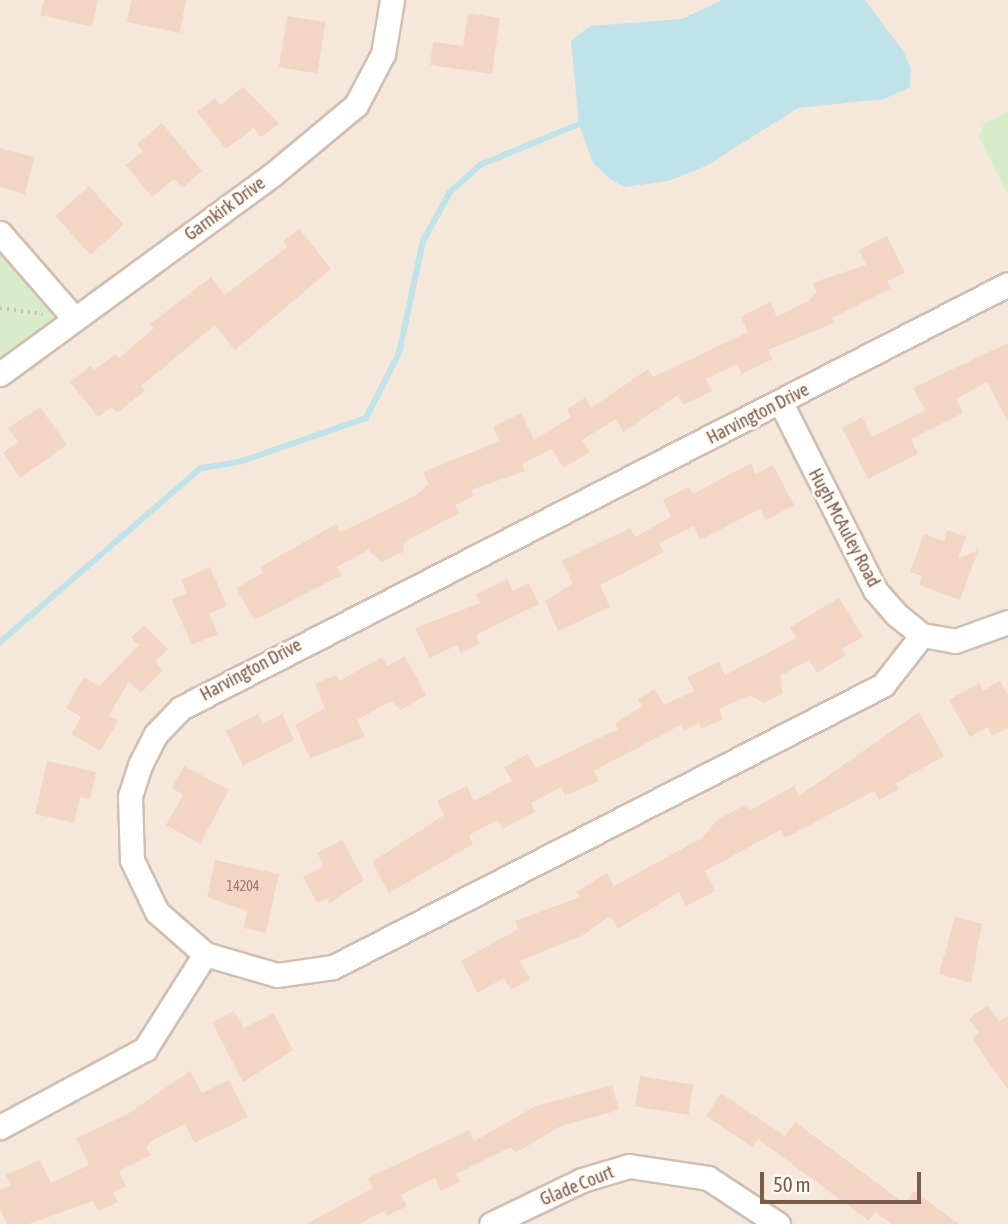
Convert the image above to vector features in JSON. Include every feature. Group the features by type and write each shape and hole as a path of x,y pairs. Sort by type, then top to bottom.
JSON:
{"street":[{"name":"Garnkirk Drive","path":"0,374 70,312 356,105 383,54 392,0"},
{"path":"0,233 70,312"},
{"name":"Harvington Drive","path":"922,635 883,685 668,790 358,957 277,975 205,954 157,912 132,860 128,831 140,765 156,734 181,708 781,403 1008,284"},
{"name":"Hugh McAuley Road","path":"781,403 875,590 922,635"},
{"path":"922,635 955,641 1008,622"},
{"path":"0,1127 145,1049 205,954"},
{"name":"Glade Court","path":"491,1224 582,1180 640,1166 708,1178 778,1224"}],"path":[{"path":"0,308 48,315 70,312"}],"shaded area":[{"path":"0,0 1008,0 1008,1224 0,1224"}],"green space":[{"path":"1008,111 1008,195 979,137 984,124"},
{"path":"0,235 73,318 0,372"}],"water":[{"path":"722,0 865,0 903,51 911,68 910,87 884,99 798,108 706,166 668,181 625,187 611,180 593,163 579,125 571,41 590,26 682,19"}],"building":[{"path":"44,0 98,0 92,27 40,15"},
{"path":"131,0 186,0 180,33 127,22"},
{"path":"468,13 500,18 492,74 430,65 433,42 463,46"},
{"path":"287,16 326,22 317,73 279,67"},
{"path":"243,87 279,124 261,137 254,128 226,149 197,112 215,98 220,105"},
{"path":"162,123 202,171 182,188 174,179 152,197 126,165 143,151 137,144"},
{"path":"0,148 34,157 25,194 0,187"},
{"path":"89,186 124,225 90,255 56,216"},
{"path":"299,228 331,269 235,350 215,325 141,386 145,391 117,413 112,407 98,417 70,382 91,366 94,370 116,354 119,358 154,328 150,324 211,277 225,295 287,247 283,242"},
{"path":"887,236 905,273 887,281 891,288 832,318 834,323 768,350 773,359 742,374 737,364 706,379 712,391 683,405 678,395 623,432 616,419 582,440 590,452 563,468 552,449 522,464 525,471 471,490 474,496 455,505 460,513 404,542 403,552 381,562 368,550 337,567 342,575 254,620 236,588 263,573 260,567 336,524 341,532 415,496 429,484 423,472 500,441 493,427 521,413 534,440 571,417 567,409 585,398 591,408 648,369 653,377 748,332 741,317 770,302 777,317 808,301 817,292 812,283 866,265 859,250"},
{"path":"1008,343 1008,422 987,382 956,399 963,413 911,439 918,454 868,479 842,428 862,417 872,437 925,410 913,388"},
{"path":"40,407 67,445 20,478 3,453 18,442 8,428"},
{"path":"751,463 756,474 773,465 794,505 766,520 760,509 700,540 694,526 659,543 664,552 600,585 610,607 558,631 545,601 573,583 562,561 630,528 635,537 671,517 663,500 689,487 693,494"},
{"path":"947,530 966,537 958,559 978,550 960,600 919,585 922,576 910,572 924,534 944,541"},
{"path":"210,567 227,606 209,614 218,634 192,645 172,600 187,593 181,580"},
{"path":"507,579 513,591 529,583 539,604 476,635 480,644 461,653 457,645 430,658 415,628 480,603 476,594"},
{"path":"839,598 863,637 842,649 846,655 817,673 809,660 780,676 783,693 764,703 750,695 719,709 723,719 702,729 699,723 684,730 682,724 594,771 599,781 565,796 561,787 531,803 535,812 502,829 498,820 469,835 473,844 389,893 372,862 444,815 437,801 467,786 474,801 512,781 504,767 528,754 536,768 618,729 615,724 642,706 638,699 654,689 664,705 694,691 687,677 719,662 725,675 796,638 790,627"},
{"path":"144,625 168,649 155,662 163,670 141,693 129,681 109,716 118,721 100,751 71,734 81,717 66,708 84,677 99,686 139,645 131,638"},
{"path":"405,656 426,695 401,710 391,701 357,720 365,737 310,758 295,725 325,708 315,684 336,675 339,681 382,657 387,666"},
{"path":"1000,681 1008,695 1008,728 992,736 988,727 970,737 949,700 979,683 983,691"},
{"path":"919,712 944,756 896,783 899,789 879,800 874,791 785,838 780,830 705,871 715,891 686,906 679,892 618,929 610,916 583,935 520,961 530,979 511,990 504,978 478,993 461,961 518,929 515,921 580,897 576,892 607,873 614,886 702,838 716,821 746,804 750,810 794,786 799,796"},
{"path":"258,714 263,724 282,714 294,740 243,766 226,731"},
{"path":"47,761 96,772 90,799 80,797 74,823 35,814"},
{"path":"184,766 229,790 200,844 166,825 183,795 172,788"},
{"path":"342,840 364,880 329,904 328,898 317,903 303,877 324,866 317,853"},
{"path":"215,860 279,874 266,933 244,928 247,911 207,897"},
{"path":"955,916 982,924 971,983 939,974"},
{"path":"988,1005 999,1021 1008,1016 1008,1090 972,1038 979,1033 969,1019"},
{"path":"234,1011 244,1028 274,1013 293,1050 243,1082 212,1022"},
{"path":"190,1071 202,1093 229,1080 248,1117 194,1143 185,1124 155,1139 146,1147 151,1155 119,1171 126,1186 113,1192 118,1202 98,1211 93,1201 29,1224 7,1224 0,1209 0,1190 11,1185 6,1175 40,1160 51,1183 89,1165 76,1138 126,1115"},
{"path":"640,1076 693,1084 688,1115 635,1107"},
{"path":"612,1085 619,1110 561,1126 515,1153 511,1147 456,1174 460,1182 441,1191 435,1178 401,1195 407,1206 387,1216 384,1211 360,1224 306,1224 373,1188 368,1178 469,1130 474,1141 536,1106"},
{"path":"721,1093 785,1136 795,1122 905,1204 914,1191 959,1224 892,1224 875,1212 869,1221 758,1139 752,1147 706,1116"}],"waterway":[{"path":"0,642 201,468 239,462 366,418 399,353 423,241 450,192 480,165 584,122"}]}
